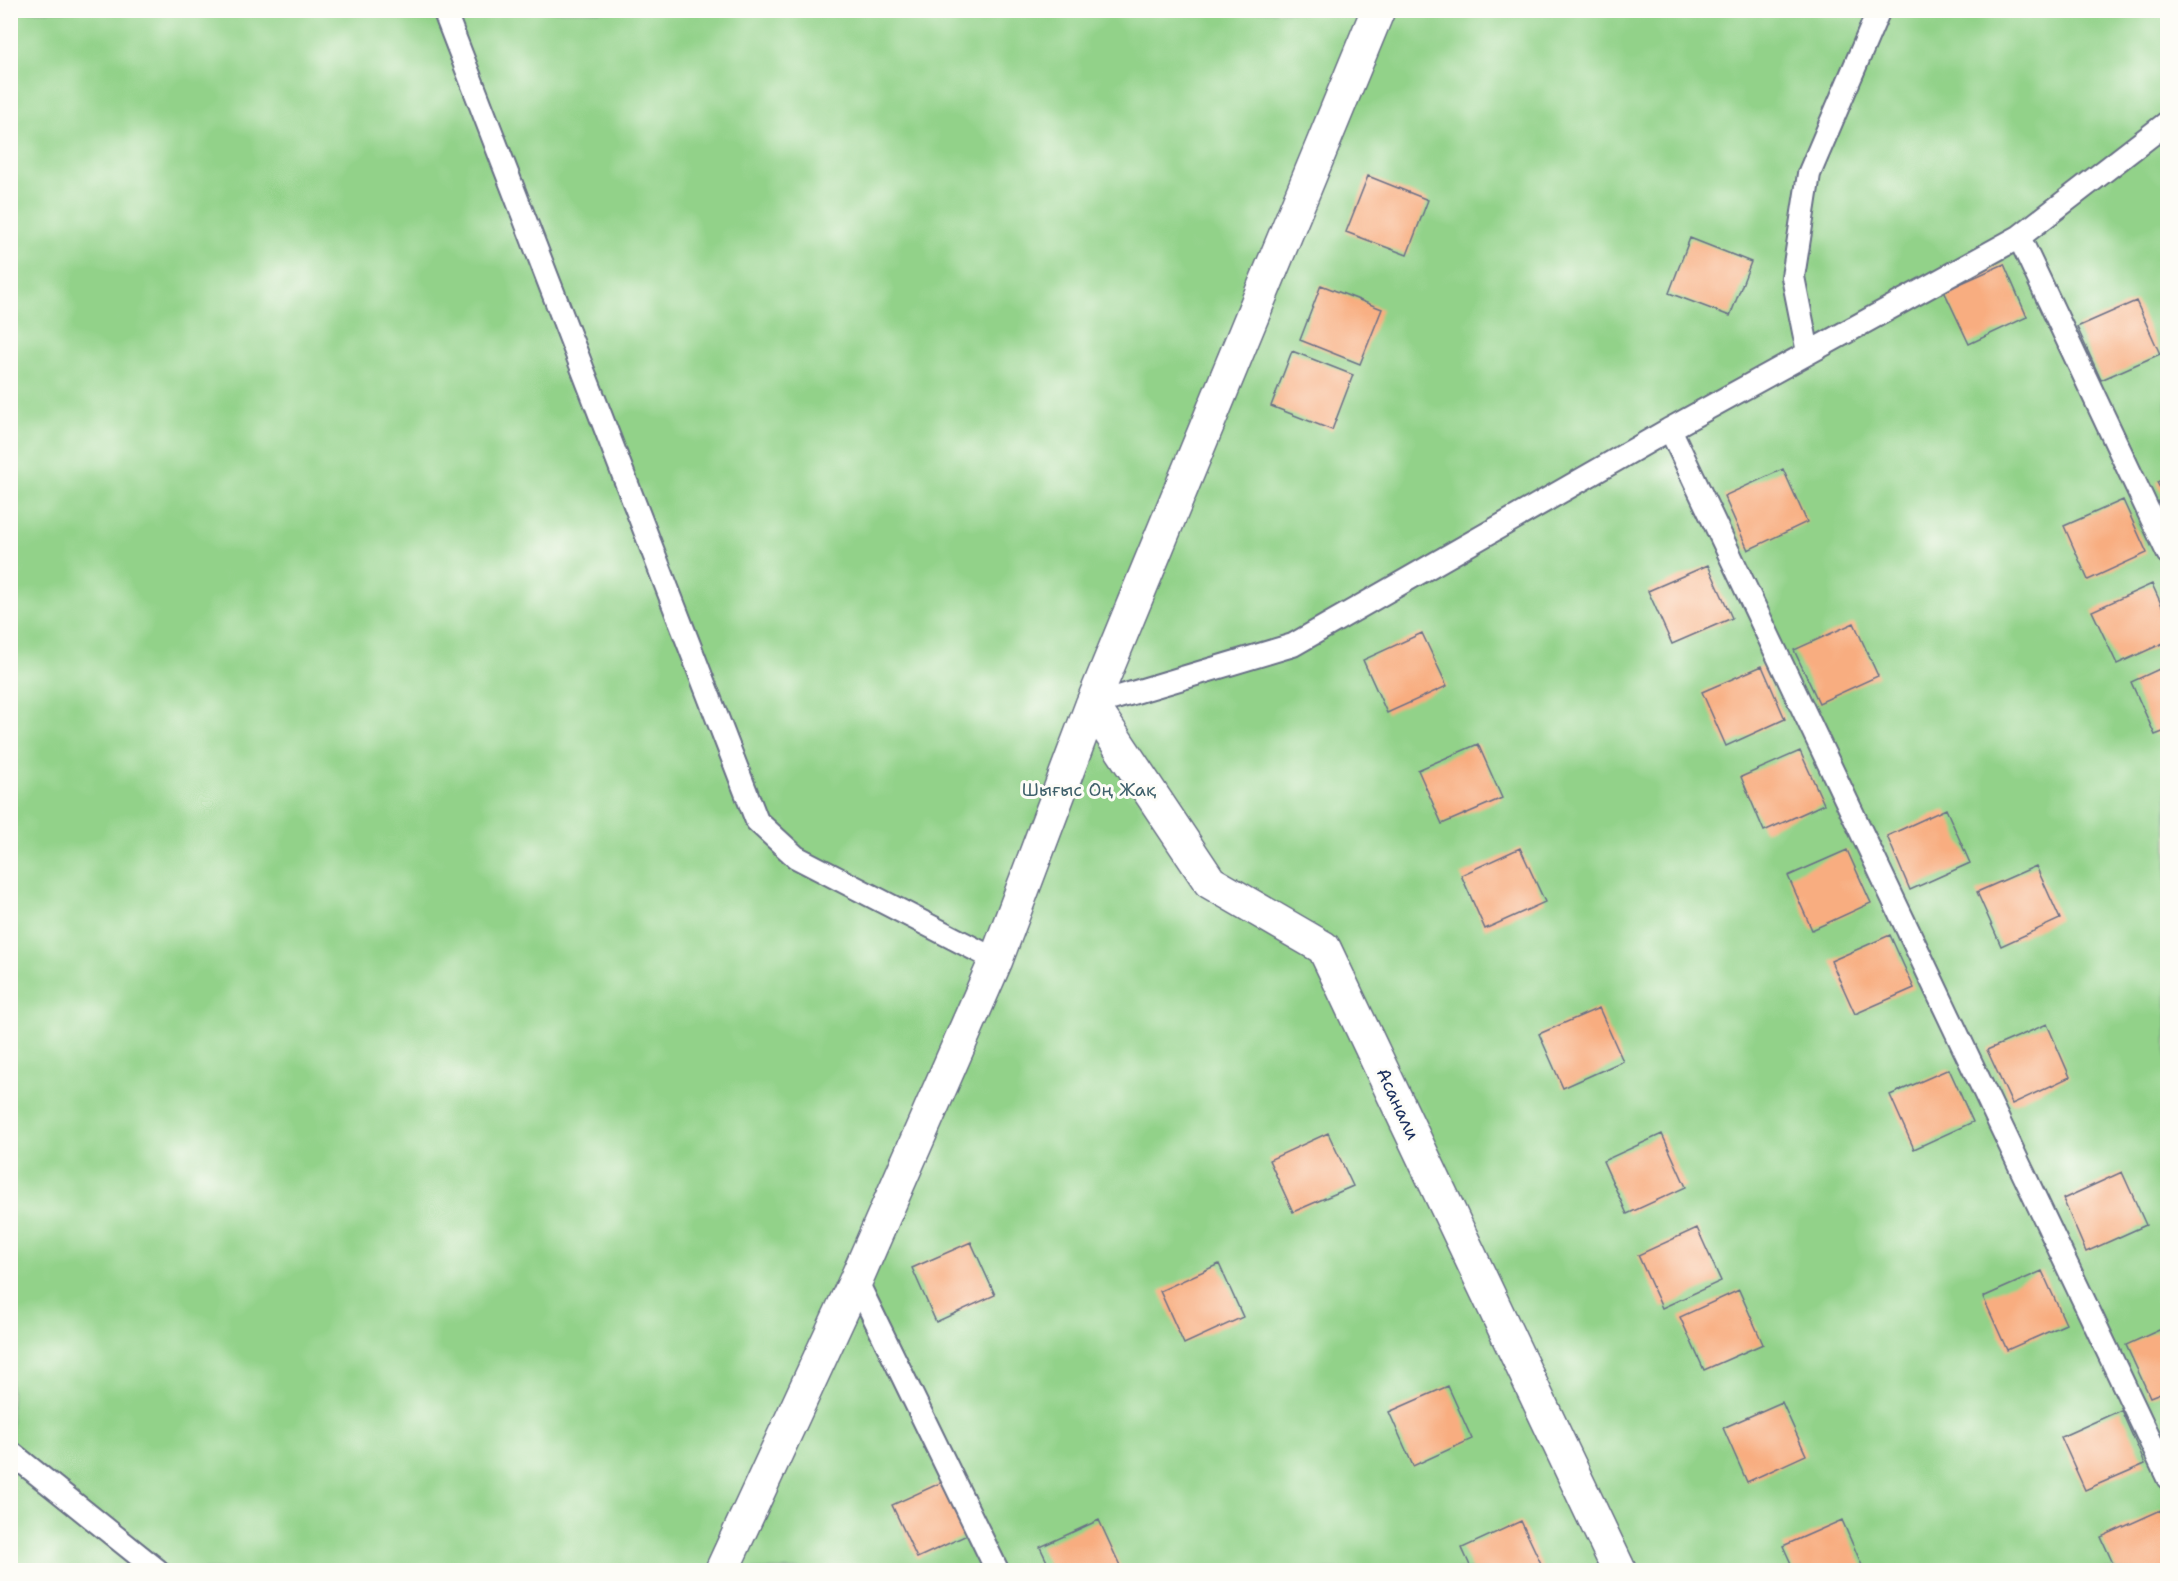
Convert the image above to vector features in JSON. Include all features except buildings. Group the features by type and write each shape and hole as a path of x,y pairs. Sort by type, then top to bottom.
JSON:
{"street":[{"path":"722,1570 856,1280 996,960 1092,705 1378,10"},
{"name":"Асанали","path":"1092,705 1210,882 1324,948 1619,1570"}],"lane":[{"path":"444,10 757,821 796,857 996,960"},
{"path":"1808,352 1793,277 1809,174 1879,10"},
{"path":"1092,705 1293,645 1670,429 2019,237 2168,122"},
{"path":"2019,237 2168,553"},
{"path":"1670,429 2168,1478"},
{"path":"856,1280 997,1570"},
{"path":"10,1452 157,1570"}],"green space":[{"name":"Шығыс Оң Жақ","path":"11,11 2167,11 2167,1570 11,1570"}]}
